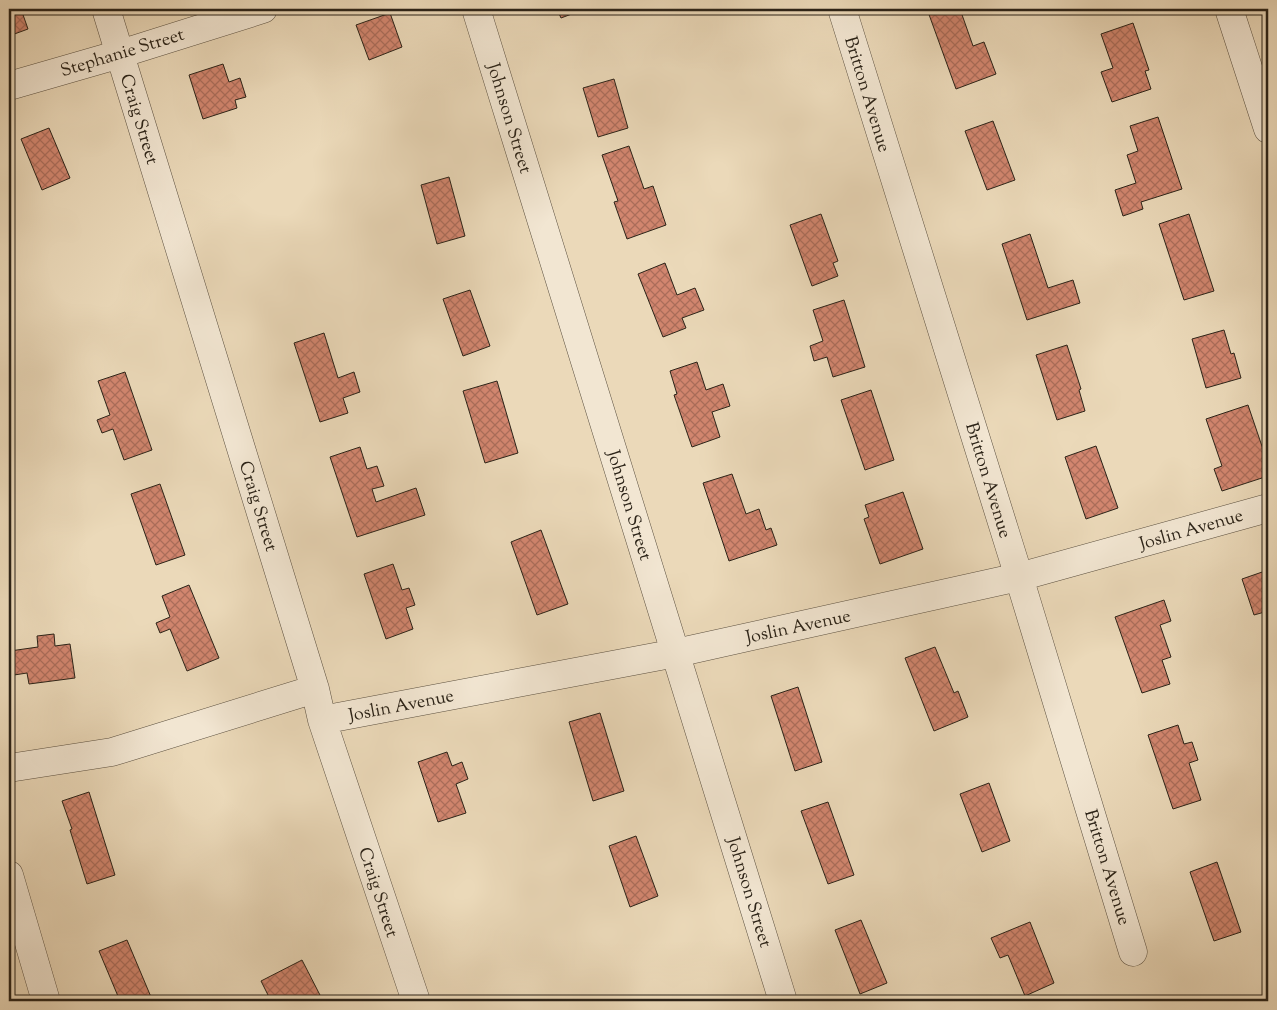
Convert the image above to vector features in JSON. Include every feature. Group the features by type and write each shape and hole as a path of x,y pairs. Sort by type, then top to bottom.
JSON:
{"street":[{"name":"Craig Street","path":"106,9 315,689 322,720 416,1001"},
{"name":"Stephanie Street","path":"9,86 120,54 263,9"},
{"name":"Johnson Street","path":"476,9 783,1001"},
{"name":"Britton Avenue","path":"842,9 1019,577 1133,952"},
{"path":"1229,9 1268,128"},
{"name":"Joslin Avenue","path":"322,720 676,653 1019,577 1268,508"},
{"path":"9,768 112,752 315,689"},
{"path":"9,875 46,1001"}],"building":[{"path":"9,9 21,9 28,29 9,36"},
{"path":"557,9 585,9 561,18"},
{"path":"927,9 960,9 973,46 984,42 996,74 956,89"},
{"path":"390,13 402,47 369,60 356,25"},
{"path":"1133,23 1149,70 1145,71 1151,89 1112,102 1101,72 1113,68 1101,34"},
{"path":"223,64 229,82 240,78 246,97 235,100 237,108 203,119 189,75"},
{"path":"614,79 628,128 598,137 583,88"},
{"path":"1158,117 1182,189 1141,202 1143,209 1123,216 1115,190 1136,183 1127,155 1138,151 1130,126"},
{"path":"993,121 1015,180 987,190 965,131"},
{"path":"49,128 70,178 42,190 21,139"},
{"path":"629,146 644,189 653,186 666,225 627,239 614,202 618,201 602,155"},
{"path":"449,177 465,236 437,244 421,185"},
{"path":"821,214 838,261 833,263 838,276 812,286 790,225"},
{"path":"1189,214 1214,291 1184,300 1159,224"},
{"path":"1030,234 1048,288 1073,280 1080,303 1027,320 1002,244"},
{"path":"665,263 677,295 695,288 704,310 682,318 686,328 663,337 638,274"},
{"path":"470,290 490,346 463,356 443,299"},
{"path":"844,300 865,367 833,377 827,357 814,361 810,346 823,341 813,310"},
{"path":"1224,330 1231,354 1234,353 1241,378 1206,388 1192,339"},
{"path":"324,333 338,378 354,372 360,392 343,398 348,413 320,422 294,343"},
{"path":"1067,345 1081,389 1079,390 1085,411 1057,420 1036,355"},
{"path":"697,362 706,390 723,384 730,406 712,412 720,437 692,447 674,395 677,394 670,371"},
{"path":"125,372 152,450 124,460 113,429 102,433 97,420 110,415 98,381"},
{"path":"497,381 518,453 485,463 463,391"},
{"path":"871,390 894,460 865,470 841,400"},
{"path":"1248,405 1268,464 1268,476 1222,491 1214,469 1222,466 1206,419"},
{"path":"1096,446 1118,508 1086,519 1065,457"},
{"path":"360,447 367,469 377,466 384,486 372,489 376,502 416,488 425,515 357,537 330,457"},
{"path":"732,474 746,514 759,509 766,530 771,528 777,545 729,561 703,483"},
{"path":"160,484 185,555 156,565 131,494"},
{"path":"903,492 923,549 880,564 864,519 869,517 865,505"},
{"path":"541,530 568,604 537,615 511,542"},
{"path":"393,564 402,590 409,588 415,605 406,608 413,629 386,639 364,574"},
{"path":"1268,570 1268,611 1254,615 1242,579"},
{"path":"189,585 219,658 187,671 170,629 160,633 156,623 170,617 162,596"},
{"path":"1164,600 1171,621 1160,625 1171,657 1162,660 1170,684 1142,693 1115,617"},
{"path":"54,634 55,646 70,644 75,678 29,684 27,673 14,675 10,651 38,647 37,636"},
{"path":"935,647 954,693 958,691 968,717 934,731 905,658"},
{"path":"798,687 822,762 795,771 771,696"},
{"path":"600,713 624,791 593,801 569,722"},
{"path":"1178,725 1184,744 1192,742 1198,760 1189,763 1201,800 1173,809 1148,735"},
{"path":"447,752 452,766 462,762 468,779 456,784 466,813 438,822 418,762"},
{"path":"989,783 1010,841 982,852 960,794"},
{"path":"89,792 115,875 87,884 62,801"},
{"path":"828,802 854,875 828,884 801,811"},
{"path":"636,836 658,896 630,907 609,846"},
{"path":"1217,862 1241,932 1214,941 1190,872"},
{"path":"861,920 887,983 860,994 835,930"},
{"path":"1030,922 1054,983 1025,996 1008,955 1000,958 991,938"},
{"path":"127,940 151,997 140,1001 120,1001 99,951"},
{"path":"302,960 322,999 317,1001 271,1001 261,981"}]}
